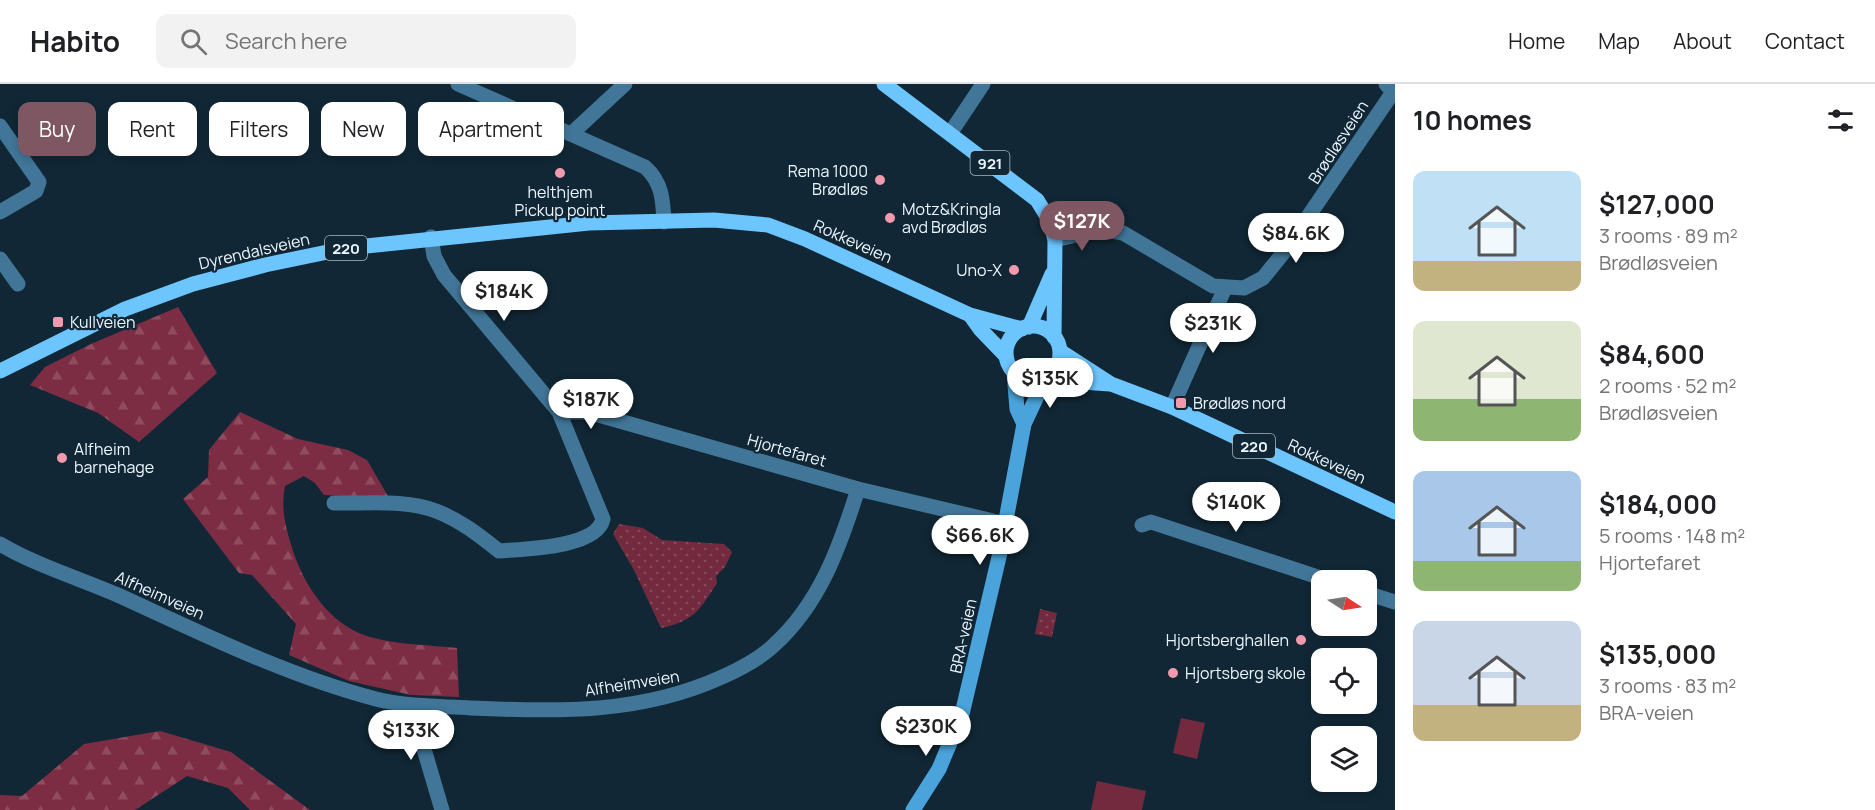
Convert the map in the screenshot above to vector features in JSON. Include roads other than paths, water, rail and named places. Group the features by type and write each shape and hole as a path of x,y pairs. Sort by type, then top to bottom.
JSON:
{"main road":[{"name":"921","path":"884,84 951,132 1038,200 1050,221 1055,240 1057,344"},
{"name":"Dyrendalsveien","path":"0,371 125,309 193,284 338,250 431,237 589,222 714,220"},
{"name":"Rokkeveien","path":"714,220 755,222 788,232 970,315 1025,328"},
{"name":"921","path":"1025,328 1054,268"},
{"name":"Rokkeveien","path":"970,315 1006,356"},
{"name":"220","path":"1025,328 1047,330 1057,344"},
{"path":"1006,356 1007,345 1013,335 1025,328"},
{"name":"Rokkeveien","path":"1057,344 1111,384 1172,407 1395,512"},
{"path":"1049,375 1056,367 1057,344"},
{"name":"220","path":"1006,356 1014,373 1024,379 1035,380 1049,375"},
{"name":"BRA-veien","path":"1014,373 1017,409 1024,424"},
{"name":"Rokkeveien","path":"1049,375 1082,382 1111,384"},
{"name":"BRA-veien","path":"913,810 939,769 962,714 1006,524 1024,424 1049,375"}],"street":[{"path":"458,84 645,167 655,175 663,200 664,222"},
{"path":"572,134 625,84"},
{"path":"951,132 983,84"},
{"name":"Brødløsveien","path":"1225,288 1244,288 1263,278 1324,197 1391,88"},
{"path":"0,126 39,182 36,191 0,212"},
{"path":"1050,221 1067,219 1086,222 1123,233 1212,286 1225,288 1172,407"},
{"path":"1055,240 1101,228"},
{"path":"334,503 400,504 435,510 473,530 499,551 583,539 597,530 603,519 558,412 444,275 434,256 431,237"},
{"path":"0,259 18,285"},
{"name":"Hjortefaret","path":"558,412 588,412 858,489 1006,524"},
{"name":"Alfheimveien","path":"0,544 237,648 355,693 411,705 553,712 617,707 673,697 733,672 773,646 803,612 828,574 845,532 858,489"},
{"path":"1142,525 1151,522 1311,575"},
{"path":"1377,596 1395,602"},
{"path":"411,705 442,810"}],"place":[{"name":"helthjem Pickup point","path":"560,173"},
{"name":"Rema 1000 Brødløs","path":"880,180"},
{"name":"Motz&Kringla avd Brødløs","path":"890,218"},
{"name":"Uno-X","path":"1014,270"},
{"name":"Kullveien","path":"58,322"},
{"name":"Brødløs nord","path":"1181,403"},
{"name":"Alfheim barnehage","path":"62,458"},
{"name":"Hjortsberghallen","path":"1301,640"},
{"name":"Hjortsberg skole","path":"1173,673"}]}
